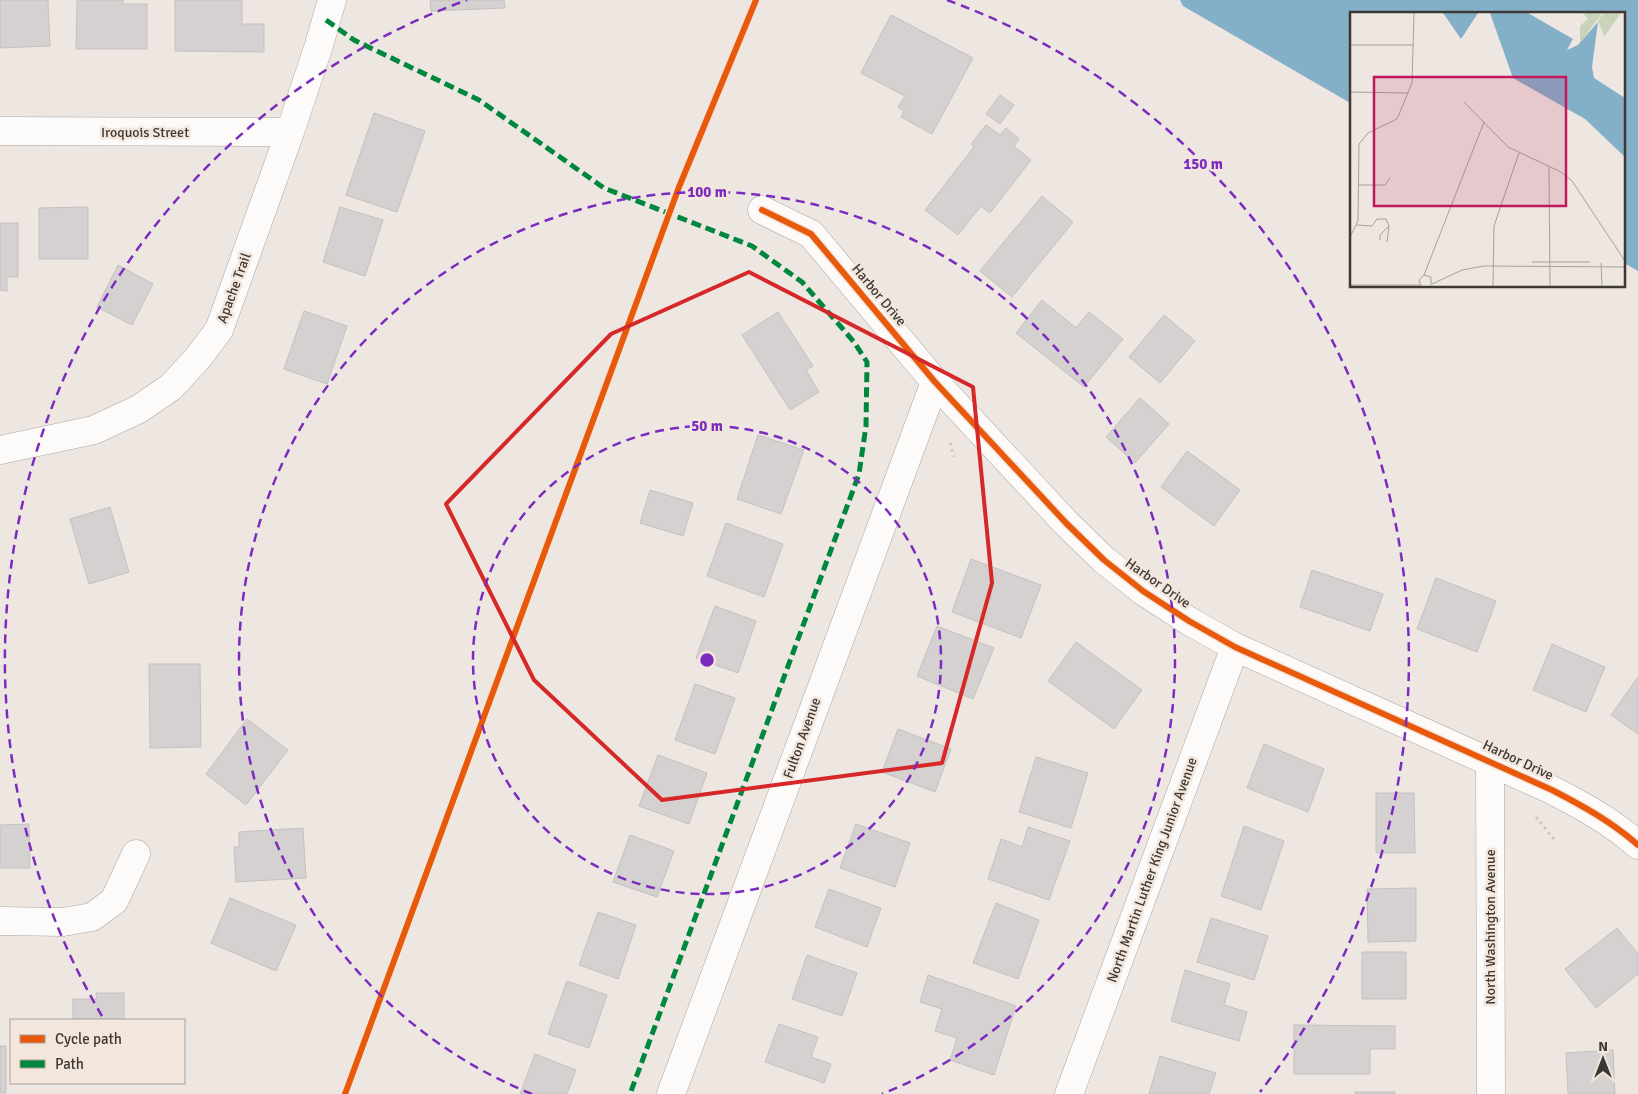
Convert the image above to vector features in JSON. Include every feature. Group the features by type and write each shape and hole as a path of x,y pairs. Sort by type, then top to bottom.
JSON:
{"street":[{"name":"Apache Trail","path":"0,450 94,430 139,409 171,387 197,360 219,330 290,132 332,0"},
{"name":"Iroquois Street","path":"0,131 290,132"},
{"name":"Harbor Drive","path":"762,210 811,234 935,382 1066,523 1104,560 1143,591 1235,647 1552,790 1590,810 1626,834 1638,845"},
{"name":"Fulton Avenue","path":"671,1094 935,382"},
{"name":"North Martin Luther King Junior Avenue","path":"1069,1094 1235,647"},
{"name":"North Washington Avenue","path":"1490,761 1491,1094"},
{"path":"0,922 63,922 92,917 114,900 136,854"}],"highlighted area":[{"path":"749,272 973,387 992,583 942,763 662,800 534,680 446,504 611,334"}],"water":[{"path":"1180,0 1638,0 1638,271 1626,264 1626,12 1350,12 1350,103 1183,6"}],"building":[{"path":"0,0 48,0 50,46 0,48"},
{"path":"77,0 123,0 123,4 147,4 147,49 76,49"},
{"path":"175,0 242,0 242,24 264,24 264,52 175,51"},
{"path":"430,0 504,0 505,8 431,11"},
{"path":"891,15 973,58 932,134 901,117 904,111 898,107 905,96 861,73"},
{"path":"1000,95 1014,105 1000,124 986,114"},
{"path":"374,113 425,131 397,212 346,195"},
{"path":"986,125 1000,135 1006,128 1019,139 1014,146 1031,160 990,213 981,206 958,235 925,210 974,147 971,144"},
{"path":"1042,196 1073,222 1012,297 980,271"},
{"path":"88,207 88,259 39,259 39,208"},
{"path":"340,207 383,220 365,276 323,262"},
{"path":"0,223 18,223 18,277 7,277 7,291 0,290"},
{"path":"118,265 153,284 132,325 97,307"},
{"path":"1042,300 1076,328 1089,312 1123,339 1084,387 1016,333"},
{"path":"304,311 347,326 327,384 284,369"},
{"path":"778,312 813,366 806,370 819,392 790,410 742,335"},
{"path":"1164,315 1195,341 1160,383 1129,357"},
{"path":"1140,398 1169,424 1135,463 1106,437"},
{"path":"758,435 804,450 781,514 737,499"},
{"path":"1187,451 1240,490 1214,526 1161,487"},
{"path":"650,490 693,503 683,536 640,523"},
{"path":"110,507 129,572 89,584 70,519"},
{"path":"726,523 783,544 764,597 707,576"},
{"path":"971,559 1041,585 1021,638 952,612"},
{"path":"1312,570 1383,594 1370,631 1300,607"},
{"path":"1436,578 1496,601 1477,652 1417,629"},
{"path":"715,606 756,621 738,673 696,658"},
{"path":"937,626 994,648 973,699 917,676"},
{"path":"1076,642 1142,690 1114,729 1048,681"},
{"path":"1552,644 1605,667 1586,712 1533,690"},
{"path":"149,664 200,664 201,747 150,748"},
{"path":"1638,677 1638,734 1611,715"},
{"path":"695,684 735,698 715,754 675,740"},
{"path":"247,719 288,750 246,805 206,774"},
{"path":"898,729 951,749 935,792 882,772"},
{"path":"1264,744 1324,769 1308,812 1247,788"},
{"path":"658,755 707,773 689,824 639,806"},
{"path":"1036,757 1088,773 1071,828 1019,812"},
{"path":"1376,793 1414,793 1415,853 1376,853"},
{"path":"29,824 30,868 0,868 0,825"},
{"path":"856,824 910,843 895,887 840,868"},
{"path":"1244,826 1284,841 1261,910 1221,896"},
{"path":"1028,827 1070,841 1049,900 988,879 1001,839 1022,847"},
{"path":"303,828 306,878 236,882 234,847 239,847 239,832"},
{"path":"630,835 674,851 657,897 613,882"},
{"path":"1416,888 1416,941 1368,942 1367,889"},
{"path":"829,889 881,908 867,947 815,927"},
{"path":"230,898 296,925 276,971 211,943"},
{"path":"996,903 1039,920 1018,979 973,963"},
{"path":"598,912 636,925 618,979 579,965"},
{"path":"1211,918 1268,936 1254,980 1197,962"},
{"path":"1617,928 1638,954 1638,974 1596,1008 1565,969"},
{"path":"1362,952 1406,952 1406,999 1362,999"},
{"path":"807,955 857,973 842,1016 792,999"},
{"path":"1185,970 1230,984 1224,1005 1247,1012 1239,1041 1171,1021"},
{"path":"928,975 1016,1006 994,1075 950,1060 957,1038 935,1031 942,1009 920,1002"},
{"path":"567,981 607,995 589,1048 548,1034"},
{"path":"96,993 124,993 124,1019 73,1019 73,999 97,999"},
{"path":"779,1024 818,1037 811,1057 831,1064 824,1083 765,1062"},
{"path":"1294,1025 1395,1026 1395,1049 1370,1049 1370,1074 1294,1074"},
{"path":"0,1046 6,1046 6,1093 0,1093"},
{"path":"1613,1050 1615,1094 1568,1094 1566,1053"},
{"path":"535,1054 576,1070 567,1094 520,1094"},
{"path":"1160,1056 1216,1073 1209,1094 1149,1094"},
{"path":"1355,1092 1395,1092 1395,1094 1355,1094"}],"marked path":[{"path":"326,20 354,40 479,100 604,188 752,246 802,282 854,342 867,362 866,426 859,474 630,1094"}],"cycle path":[{"path":"345,1094 679,187 756,0"},
{"path":"762,210 811,234 935,382 1066,523 1104,560 1143,591 1189,621 1235,647 1552,790 1597,815 1638,845"}]}
